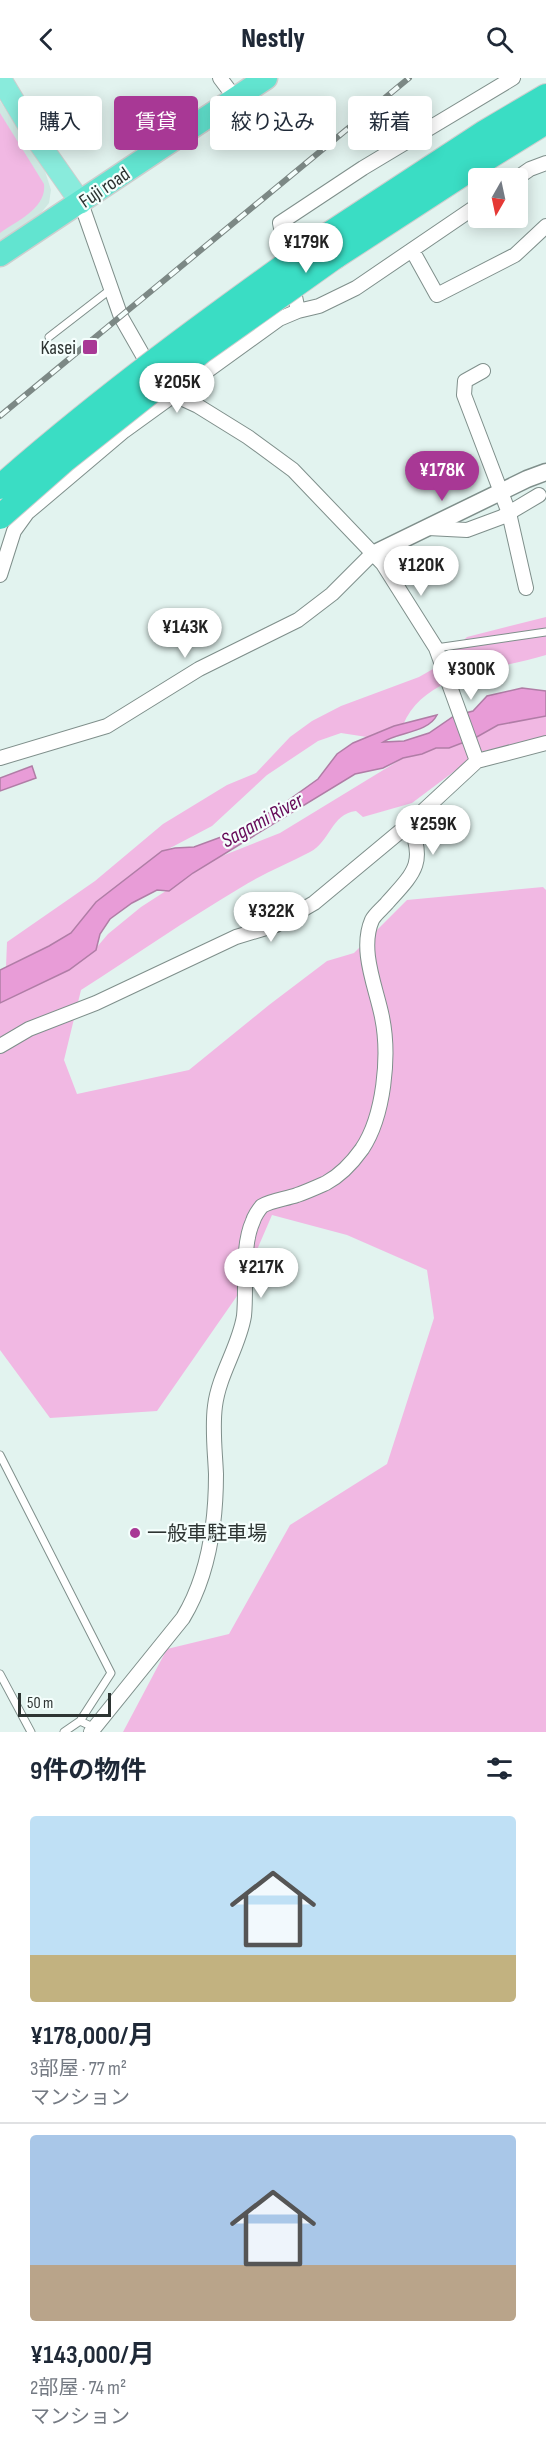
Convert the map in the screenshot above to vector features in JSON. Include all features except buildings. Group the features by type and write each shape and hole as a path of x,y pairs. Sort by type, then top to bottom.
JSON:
{"highway":[{"name":"Fuji road","path":"238,96 266,78"},
{"path":"0,517 66,459 329,248 485,132 546,96"},
{"name":"Fuji road","path":"0,255 210,115"},
{"path":"0,487 60,434 179,341 329,248 546,123"}],"main road":[{"path":"0,78 39,142 81,203"}],"street":[{"path":"220,78 234,96"},
{"path":"298,310 280,223 363,168 513,78"},
{"path":"528,170 546,163"},
{"path":"81,203 121,316 142,356 172,394 198,406 248,437 293,470 334,511 371,555 383,564 407,605 429,633 475,757"},
{"path":"0,575 14,531 27,513 124,431 172,394 279,319 298,310 319,306 356,288 468,212"},
{"path":"412,250 437,296 515,255 546,226"},
{"path":"483,371 465,381 464,395 509,513 526,588"},
{"path":"0,758 70,735 107,726 199,669 298,620 332,594 371,555 527,479 546,472"},
{"path":"428,528 467,530 509,513 542,496 527,479"},
{"path":"0,1046 29,1029 96,1003 236,937 276,925 314,903 409,824 475,757 546,743"},
{"path":"93,1730 183,1618 195,1599 203,1575 209,1553 214,1514 214,1408 218,1386 237,1340 243,1318 248,1241 252,1222 261,1207 327,1182 350,1165 364,1146 377,1113 383,1089 386,1058 382,1018 370,974 367,946 372,919 405,883 417,865 418,843 409,824"}],"lane":[{"path":"50,337 111,289"},
{"path":"437,654 546,632"},
{"path":"0,1455 111,1673 80,1720 64,1732"},
{"path":"0,1674 31,1732"},
{"path":"80,1720 93,1730"}],"shaded area":[{"path":"0,101 18,129 18,150 32,150 45,171 51,190 49,203 41,213 0,241"},
{"path":"0,113 18,142 18,150 23,150 44,184 44,193 36,207 0,233"},
{"path":"546,617 546,655 485,670 445,684 428,694 413,707 403,725 394,726 367,737 341,733 318,741 267,775 212,826 155,856 96,902 71,933 6,967 7,942 95,881 163,824 227,785 256,773 290,737 312,721 341,706 419,677 433,669 467,637"},
{"path":"546,716 546,737 480,752 412,803 363,817 356,811 348,813 341,817 322,842 310,852 248,883 81,990 64,1060 77,1094 189,1070 327,961 354,953 407,900 543,887 546,890 546,1732 123,1732 167,1649 229,1634 290,1525 387,1464 434,1318 427,1270 347,1235 272,1215 237,1296 157,1411 50,1418 0,1350 0,1003 91,954 108,934 141,907 217,858 280,833 403,758 436,748 449,748 475,738 498,725"}],"water":[{"name":"Sagami River","path":"522,688 546,691 546,716 498,725 475,738 449,748 436,748 403,758 383,768 355,774 193,873 169,891 157,890 132,903 110,919 100,934 96,950 69,970 0,1003 0,970 71,933 96,902 162,851 194,847 232,833 276,809 318,779 337,754 353,743 394,726 437,715 433,721 420,729 383,742 404,741 429,733 454,716 473,711 487,696"},
{"path":"32,766 36,778 0,791 0,778"}],"railway":[{"path":"0,416 409,78"}],"place":[{"name":"Kasei","path":"90,347"},
{"name":"一般車駐車場","path":"135,1533"}]}
